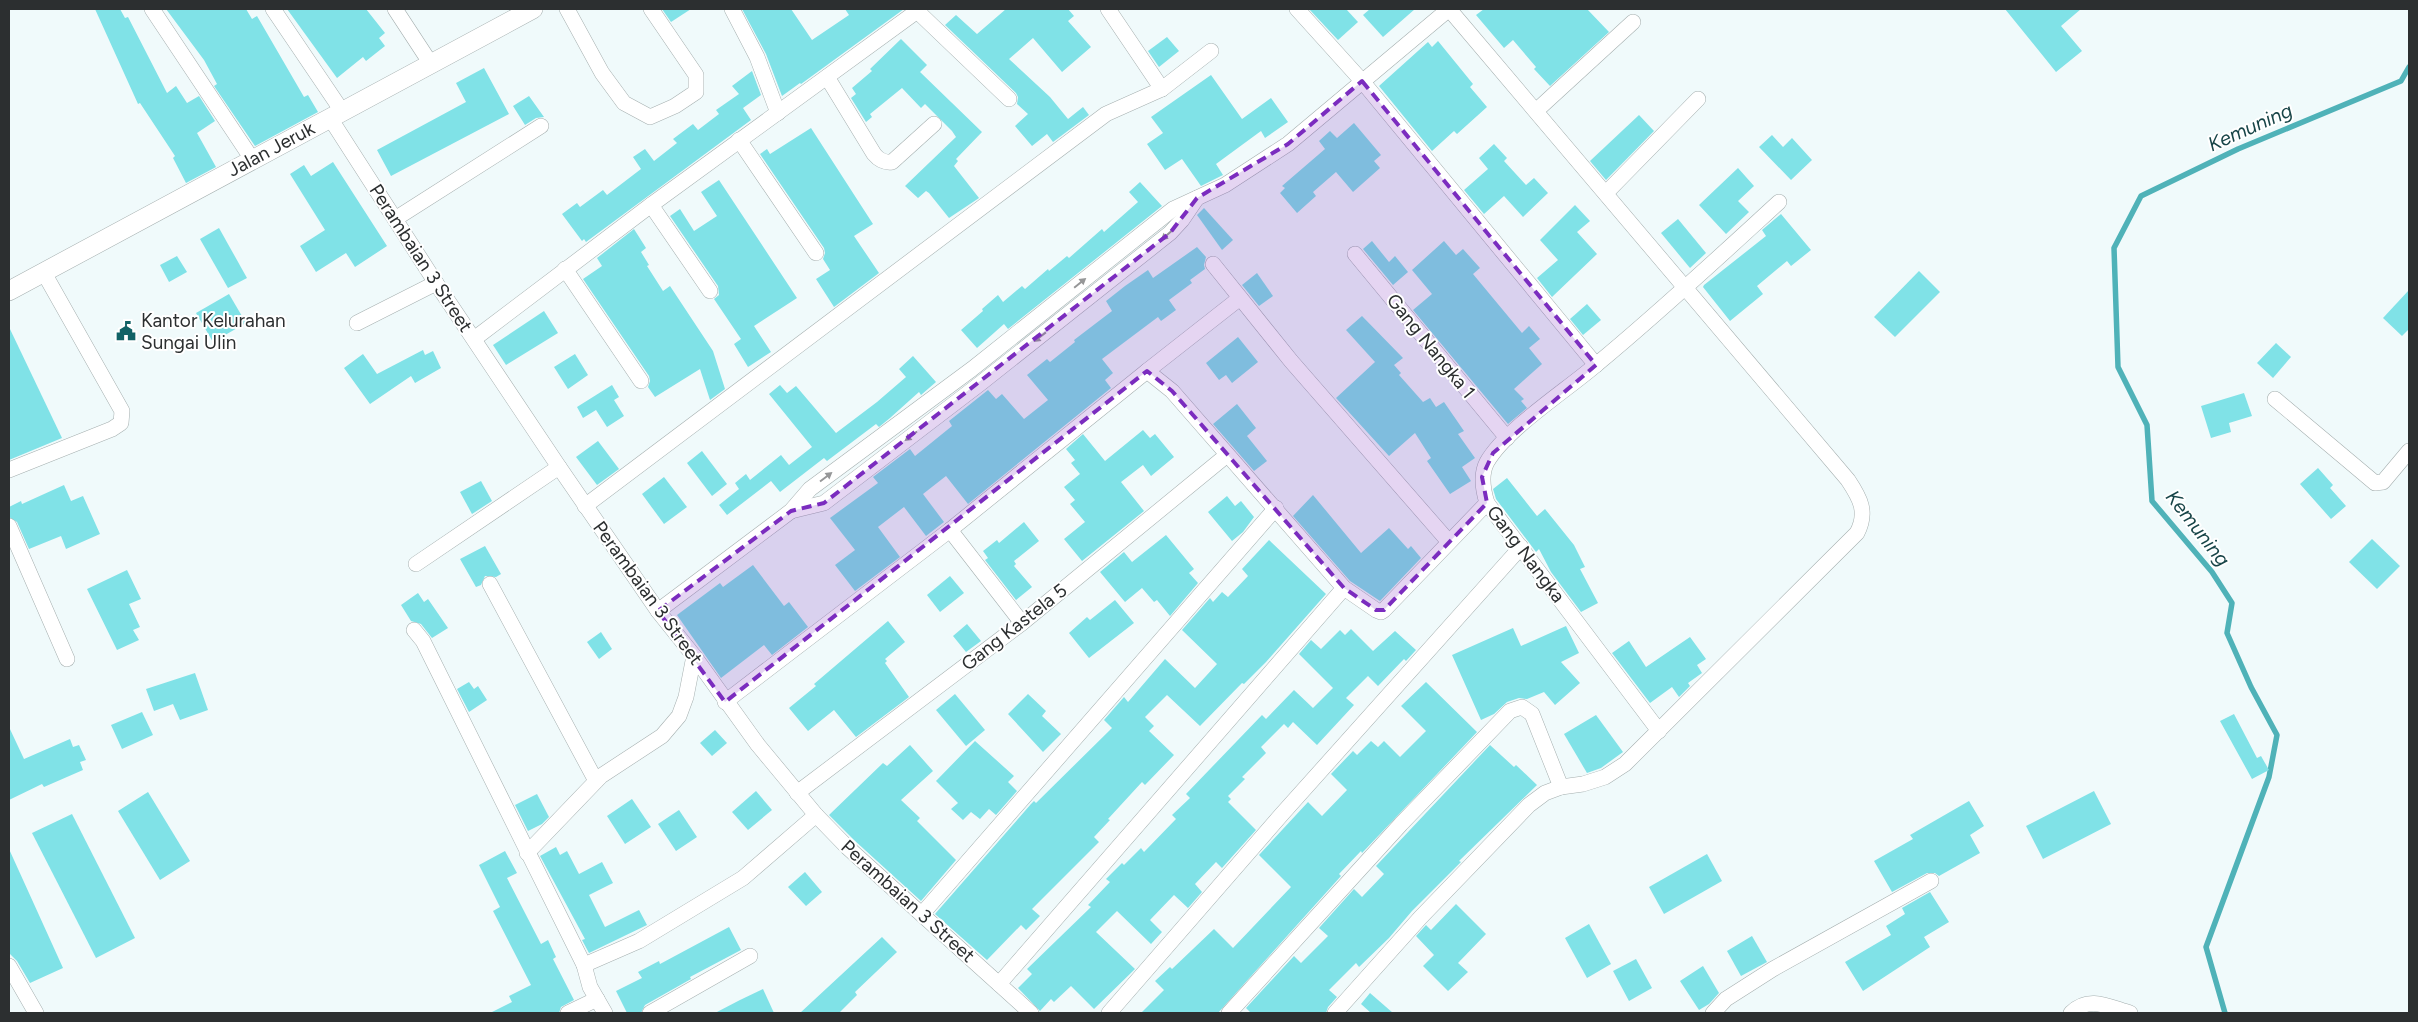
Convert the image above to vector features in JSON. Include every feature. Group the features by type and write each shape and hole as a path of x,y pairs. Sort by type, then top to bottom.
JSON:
{"street":[{"path":"152,9 252,159"},
{"name":"Perambaian 3 Street","path":"273,9 336,114 395,219 436,283 585,506 658,611 694,656 725,702 816,815 873,872 1031,1013"},
{"path":"395,9 431,64"},
{"name":"Jalan Jeruk","path":"9,291 533,9"},
{"path":"567,9 608,80 624,102 650,117 676,106 696,92 697,84 696,76 651,9"},
{"path":"732,9 757,57 778,113"},
{"path":"1108,9 1162,89"},
{"path":"1296,9 1362,81 1596,365"},
{"path":"658,611 791,511 810,489 972,369 1158,220 1173,209 1225,185 1288,144 1449,9 1537,110 1848,480 1860,500 1863,514 1862,524 1857,534 1659,731 1615,772 1589,782 1561,787 1545,793 1529,804 1494,839 1335,1013"},
{"path":"474,339 738,140 919,10 1009,100"},
{"path":"1537,110 1633,22"},
{"path":"585,506 1106,114 1162,89 1211,51"},
{"path":"828,77 879,160 892,162 934,124"},
{"path":"1606,193 1698,99"},
{"path":"395,219 541,126"},
{"path":"738,140 816,252"},
{"path":"791,511 824,503 981,383 1170,233 1182,220 1197,198"},
{"name":"Gang Nangka","path":"1659,731 1487,503 1482,478 1486,464 1507,438 1596,365 1685,288 1779,202"},
{"path":"651,205 710,290"},
{"name":"Gang Nangka 1","path":"1355,254 1507,438"},
{"path":"1213,264 1291,361 1450,542"},
{"path":"565,269 641,381"},
{"path":"9,470 112,429 121,423 122,411 44,273"},
{"path":"357,323 436,283"},
{"path":"725,702 950,530 1240,298"},
{"path":"972,369 981,383"},
{"path":"1147,371 1172,391 1344,588 1381,612 1487,503"},
{"path":"2275,399 2375,483 2383,482 2409,451"},
{"name":"Gang Kastela 5","path":"797,793 1022,623 1227,455"},
{"path":"416,564 559,467"},
{"path":"922,914 1276,508"},
{"path":"9,526 66,660"},
{"path":"950,530 1022,623"},
{"path":"1109,1013 1282,814 1521,547"},
{"path":"490,584 596,780"},
{"path":"999,984 1344,588"},
{"path":"414,630 423,641 584,965 590,987 605,1013"},
{"path":"527,853 596,780 662,736 680,716 694,656"},
{"path":"1229,1013 1401,824 1510,711 1522,707 1532,714 1561,787"},
{"path":"584,965 640,941 743,878 816,815"},
{"path":"1714,1013 1726,999 1774,969 1931,881"},
{"path":"650,1013 750,956"},
{"path":"9,966 36,1013"},
{"path":"568,1013 597,999"},
{"path":"2070,1013 2087,1003 2099,1002 2130,1013"}],"highlighted area":[{"path":"1362,81 1596,365 1493,453 1482,477 1487,503 1384,610 1376,610 1344,588 1172,391 1147,371 725,702 658,611 791,511 824,503 1170,233 1197,198 1288,144"}],"building":[{"path":"95,9 120,9 125,18 128,17 167,93 176,86 187,103 199,96 215,121 197,133 216,167 186,183 173,158 175,156 140,103 138,104"},
{"path":"166,9 246,9 252,19 257,16 304,97 308,95 318,112 255,146 214,86 217,84 204,60"},
{"path":"287,9 366,9 385,33 379,38 385,46 366,61 363,57 337,78"},
{"path":"662,9 691,9 671,22"},
{"path":"742,9 791,9 812,40 849,15 845,9 904,9 782,96 766,54"},
{"path":"1006,9 1068,9 1074,16 1068,21 1091,47 1062,72 1033,38 1009,59 1050,97 1068,119 1083,107 1089,115 1053,142 1047,134 1032,146 1015,126 1028,114 1017,104 1018,97 1016,93 945,25 956,15 977,34"},
{"path":"1309,9 1346,9 1358,22 1338,40"},
{"path":"1370,9 1415,9 1383,37 1363,15"},
{"path":"1484,9 1587,9 1609,32 1550,86 1534,69 1536,67 1513,40 1504,48 1476,15"},
{"path":"2005,9 2081,9 2061,26 2082,51 2056,72"},
{"path":"1167,37 1179,51 1159,67 1148,51"},
{"path":"901,39 927,65 920,72 982,132 956,159 958,161 954,166 979,198 949,218 929,193 926,191 918,198 905,186 956,137 952,131 925,104 921,108 902,88 870,114 872,117 866,122 851,98 856,94 852,88 872,71 870,69"},
{"path":"1438,41 1473,84 1470,87 1487,107 1457,134 1454,131 1432,151 1379,86 1428,42 1432,47"},
{"path":"484,68 509,114 391,176 377,150 466,102 456,83"},
{"path":"752,71 761,95 743,108 751,120 586,242 584,239 582,241 562,214 577,203 580,207 603,190 607,195 641,169 633,157 645,149 654,161 677,143 673,139 693,124 698,130 719,114 716,110 739,94 732,86"},
{"path":"1211,75 1242,119 1271,98 1288,122 1265,138 1261,131 1216,164 1223,175 1201,186 1182,159 1165,170 1147,144 1163,133 1151,117"},
{"path":"529,96 544,117 536,118 525,125 513,106"},
{"path":"1639,115 1654,131 1606,180 1590,161"},
{"path":"1354,123 1381,155 1374,161 1380,168 1353,192 1336,172 1313,192 1316,196 1297,213 1280,193 1285,188 1282,186 1325,149 1319,141 1330,131 1337,138"},
{"path":"811,128 873,224 854,236 879,273 834,307 816,279 830,270 823,259 824,248 760,154 767,149 770,154"},
{"path":"1772,135 1783,147 1792,138 1812,160 1791,180 1759,147"},
{"path":"1494,144 1507,158 1504,161 1526,185 1534,178 1548,193 1523,217 1504,196 1484,214 1464,190 1488,169 1479,158"},
{"path":"333,162 387,246 355,267 346,253 316,272 300,246 325,230 290,174 304,165 311,176"},
{"path":"1738,168 1754,186 1738,201 1749,212 1726,234 1699,205"},
{"path":"719,180 797,298 754,326 771,352 748,367 734,344 741,339 714,299 719,295 718,286 670,216 680,209 694,231 717,216 701,192"},
{"path":"1140,182 1162,206 1008,329 1004,324 977,348 961,330 998,295 1003,302 1022,286 1025,289 1048,269 1049,271 1067,256 1069,258 1102,229 1104,232 1138,202 1129,192"},
{"path":"1575,205 1590,221 1577,232 1597,254 1552,297 1537,278 1558,260 1540,240"},
{"path":"1204,208 1233,240 1222,250 1197,215"},
{"path":"1781,214 1811,250 1791,266 1787,261 1757,286 1763,294 1730,321 1703,287 1766,236 1762,230"},
{"path":"1678,219 1706,253 1690,268 1661,233"},
{"path":"219,228 247,278 228,288 200,239"},
{"path":"634,229 646,248 641,252 649,265 647,266 663,291 670,286 713,351 725,389 710,400 700,369 655,397 648,387 649,376 583,279 602,266 597,258"},
{"path":"1372,241 1389,262 1395,256 1408,272 1393,285 1363,249"},
{"path":"1444,241 1456,255 1463,249 1480,268 1473,274 1522,333 1529,326 1540,339 1529,348 1542,364 1514,389 1524,399 1521,401 1527,408 1508,424 1413,310 1432,294 1412,270"},
{"path":"1197,247 1206,257 1205,269 1190,280 1192,283 1169,300 1176,310 1161,321 1158,317 1102,359 1113,373 1105,380 1111,388 968,504 946,476 923,494 944,522 926,536 904,507 878,527 900,557 855,591 835,565 855,550 830,518 878,483 873,477 910,449 915,456 952,426 949,421 988,390 996,399 1002,394 1024,419 1048,400 1027,375 1047,359 1050,362 1075,342 1074,340 1112,311 1106,301 1125,286 1148,270 1153,278"},
{"path":"177,256 187,272 169,282 160,265"},
{"path":"1919,271 1940,292 1895,337 1874,317"},
{"path":"1257,273 1273,296 1259,306 1242,285"},
{"path":"2409,290 2409,329 2402,336 2383,318"},
{"path":"229,294 246,323 213,342 196,313"},
{"path":"1587,304 1601,320 1583,335 1570,319"},
{"path":"544,311 558,333 506,365 493,345"},
{"path":"1362,316 1403,358 1394,365 1401,373 1399,375 1423,402 1430,398 1436,407 1444,402 1464,431 1458,434 1475,458 1462,467 1471,481 1450,494 1427,461 1431,458 1415,433 1389,456 1336,398 1375,362 1346,330"},
{"path":"9,327 62,438 9,460"},
{"path":"1238,337 1258,362 1232,383 1226,375 1219,380 1206,363"},
{"path":"2276,343 2291,357 2273,378 2257,363"},
{"path":"423,350 425,355 433,351 441,368 415,383 411,376 370,404 344,368 363,354 377,374"},
{"path":"575,354 588,375 568,389 554,367"},
{"path":"913,356 936,382 921,395 919,392 879,427 876,424 827,461 824,458 780,492 771,481 727,515 719,505 739,489 735,483 746,474 750,480 781,455 789,465 812,447 769,394 780,385 787,393 796,386 836,433 906,377 899,369"},
{"path":"612,385 619,397 614,400 624,416 607,427 596,410 583,418 577,407"},
{"path":"2244,393 2252,416 2229,423 2231,432 2211,438 2201,406"},
{"path":"1237,404 1256,428 1247,436 1267,461 1254,471 1213,424"},
{"path":"1143,430 1150,438 1155,434 1174,457 1151,476 1143,465 1121,482 1144,511 1082,561 1064,539 1085,522 1070,504 1075,500 1064,487 1080,474 1071,463 1075,460 1066,449 1083,434 1105,461"},
{"path":"598,441 619,469 597,485 576,457"},
{"path":"702,451 727,484 712,496 687,463"},
{"path":"2318,468 2333,485 2330,488 2346,506 2331,519 2300,484"},
{"path":"664,477 687,507 664,524 642,494"},
{"path":"1507,478 1537,516 1545,509 1574,545 1585,567 1580,569 1598,603 1581,612 1551,572 1539,549 1536,552 1496,499 1493,489"},
{"path":"481,481 492,501 472,514 460,492"},
{"path":"64,485 71,501 83,496 100,534 66,549 61,536 29,549 17,522 9,517 9,507 21,501 22,504"},
{"path":"1313,495 1361,553 1389,528 1408,549 1411,546 1421,558 1380,601 1350,581 1293,516"},
{"path":"1227,496 1235,506 1241,501 1254,517 1243,532 1232,541 1208,512"},
{"path":"1024,522 1039,541 1014,561 1016,564 1014,566 1032,587 1016,600 985,560 988,558 983,551 997,540 999,543"},
{"path":"1166,535 1194,569 1189,573 1198,583 1170,616 1157,600 1154,602 1142,588 1125,602 1100,572 1124,552 1132,562"},
{"path":"2372,539 2400,566 2377,589 2349,562"},
{"path":"1269,540 1326,594 1266,662 1244,684 1242,683 1200,726 1167,695 1145,717 1154,726 1149,731 1174,755 1145,785 1142,782 1094,837 1099,842 1032,909 1040,916 1026,930 1021,925 987,960 935,914 1031,804 1034,801 1036,803 1112,728 1104,720 1124,697 1128,702 1165,659 1195,688 1217,664 1182,630 1210,598 1213,602 1222,592 1228,597 1248,576 1242,569"},
{"path":"485,546 501,574 496,577 485,576 481,585 476,587 460,559"},
{"path":"753,565 784,606 789,602 808,627 772,655 764,645 721,678 677,615 720,583 723,587"},
{"path":"127,570 141,599 129,604 140,627 133,630 139,640 117,650 87,589"},
{"path":"950,576 964,593 940,612 927,595"},
{"path":"418,593 424,602 428,599 448,628 432,638 421,624 411,621 401,605"},
{"path":"1115,600 1134,623 1089,658 1069,633 1087,617 1090,620"},
{"path":"888,621 905,642 885,659 887,661 885,663 909,697 856,737 834,710 808,731 789,708 816,686 814,684"},
{"path":"967,624 981,641 966,652 953,636"},
{"path":"1566,626 1579,653 1561,662 1580,683 1555,705 1544,692 1527,699 1519,698 1507,702 1494,714 1481,720 1452,655 1513,628 1521,646"},
{"path":"1351,629 1373,651 1395,631 1416,650 1406,661 1404,659 1378,686 1368,676 1346,698 1354,705 1317,745 1293,722 1288,728 1284,724 1261,747 1266,753 1242,777 1245,779 1228,796 1231,799 1228,802 1256,830 1222,868 1216,862 1195,884 1202,892 1188,908 1174,895 1150,920 1162,932 1151,944 1117,911 1096,932 1135,969 1094,1009 1071,986 1054,1002 1051,999 1040,1011 1018,988 1032,974 1027,969 1091,907 1088,905 1110,882 1106,879 1141,848 1144,852 1176,819 1172,815 1190,798 1186,794 1262,715 1266,719 1294,690 1313,708 1333,688 1299,654 1311,640 1321,649 1340,630 1345,635"},
{"path":"601,632 612,649 599,659 587,642"},
{"path":"1690,637 1706,659 1697,665 1702,673 1688,683 1690,686 1679,697 1672,687 1650,703 1612,653 1629,641 1646,667"},
{"path":"195,673 208,710 180,720 173,704 154,711 146,689"},
{"path":"469,682 474,689 478,686 487,700 469,712 457,689"},
{"path":"1426,682 1477,732 1362,853 1361,851 1339,874 1341,876 1218,1013 1141,1013 1164,990 1155,981 1170,967 1172,969 1214,929 1233,948 1291,887 1259,855 1308,802 1322,816 1347,790 1331,774 1353,751 1357,755 1371,741 1378,747 1384,741 1400,757 1426,731 1401,706"},
{"path":"955,694 985,730 966,746 936,710"},
{"path":"1028,694 1046,711 1042,716 1061,734 1043,752 1008,714"},
{"path":"142,712 153,735 122,749 111,725"},
{"path":"2234,714 2257,758 2261,756 2269,770 2252,779 2220,721"},
{"path":"1596,715 1623,752 1601,768 1587,773 1564,734"},
{"path":"9,727 24,759 70,739 73,747 79,745 86,760 80,762 83,770 44,787 42,784 9,800"},
{"path":"715,730 727,743 712,756 700,743"},
{"path":"975,741 1014,776 1008,782 1017,791 996,815 989,809 980,819 971,812 963,820 951,809 958,803 936,781"},
{"path":"910,745 933,771 901,800 920,818 917,821 956,860 921,901 829,815 883,763 887,766"},
{"path":"1490,745 1514,767 1516,765 1537,785 1459,861 1461,862 1412,911 1389,938 1359,967 1356,963 1329,990 1337,997 1328,1007 1326,1013 1251,1013 1246,1008 1294,956 1301,963 1328,936 1319,928 1354,889 1362,897 1384,874 1376,866"},
{"path":"756,791 772,810 748,830 732,812"},
{"path":"2094,791 2111,824 2043,859 2026,826"},
{"path":"148,792 190,861 160,880 118,811"},
{"path":"537,794 549,817 542,824 528,831 515,805"},
{"path":"632,799 651,827 625,844 607,816"},
{"path":"1969,801 1984,826 1970,835 1980,853 1939,876 1935,873 1927,873 1892,892 1874,861 1913,839 1910,835"},
{"path":"679,810 697,837 676,851 658,824"},
{"path":"72,814 135,938 96,958 32,833"},
{"path":"556,847 560,855 567,851 579,874 602,862 613,883 589,895 605,927 639,910 647,925 589,953 582,940 585,939 540,856"},
{"path":"9,849 63,968 30,983 17,961 9,953"},
{"path":"505,851 517,873 507,878 541,944 548,940 556,957 553,959 574,1000 561,1007 559,1013 490,1013 512,1002 509,996 531,985 493,911 500,907 479,865"},
{"path":"1707,854 1722,881 1664,914 1649,887"},
{"path":"805,872 822,892 806,906 788,887"},
{"path":"1930,892 1949,922 1924,937 1930,947 1863,991 1845,962 1891,935 1886,926 1905,914 1902,908"},
{"path":"1456,904 1486,934 1458,963 1468,972 1448,991 1423,966 1434,955 1416,936 1426,925 1431,930"},
{"path":"1589,924 1611,964 1587,978 1565,938"},
{"path":"729,927 741,950 690,977 691,979 645,1005 641,1013 627,1013 616,991 642,978 638,972 659,961 660,964"},
{"path":"1752,936 1767,962 1741,976 1727,951"},
{"path":"882,937 897,952 855,992 857,995 839,1013 800,1013"},
{"path":"1636,959 1652,988 1629,1001 1613,971"},
{"path":"1703,966 1719,993 1709,1004 1699,1010 1680,981"},
{"path":"763,989 774,1013 715,1013 740,1000"},
{"path":"1370,993 1393,1013 1371,1013 1361,1004"}],"waterway":[{"name":"Kemuning","path":"2225,1013 2206,947 2269,777 2277,735 2251,687 2227,633 2232,603 2212,572 2152,501 2147,425 2118,367 2114,248 2141,196 2238,149 2401,81 2409,67"}],"place":[{"name":"Kantor Kelurahan Sungai Ulin","path":"126,331"}]}
